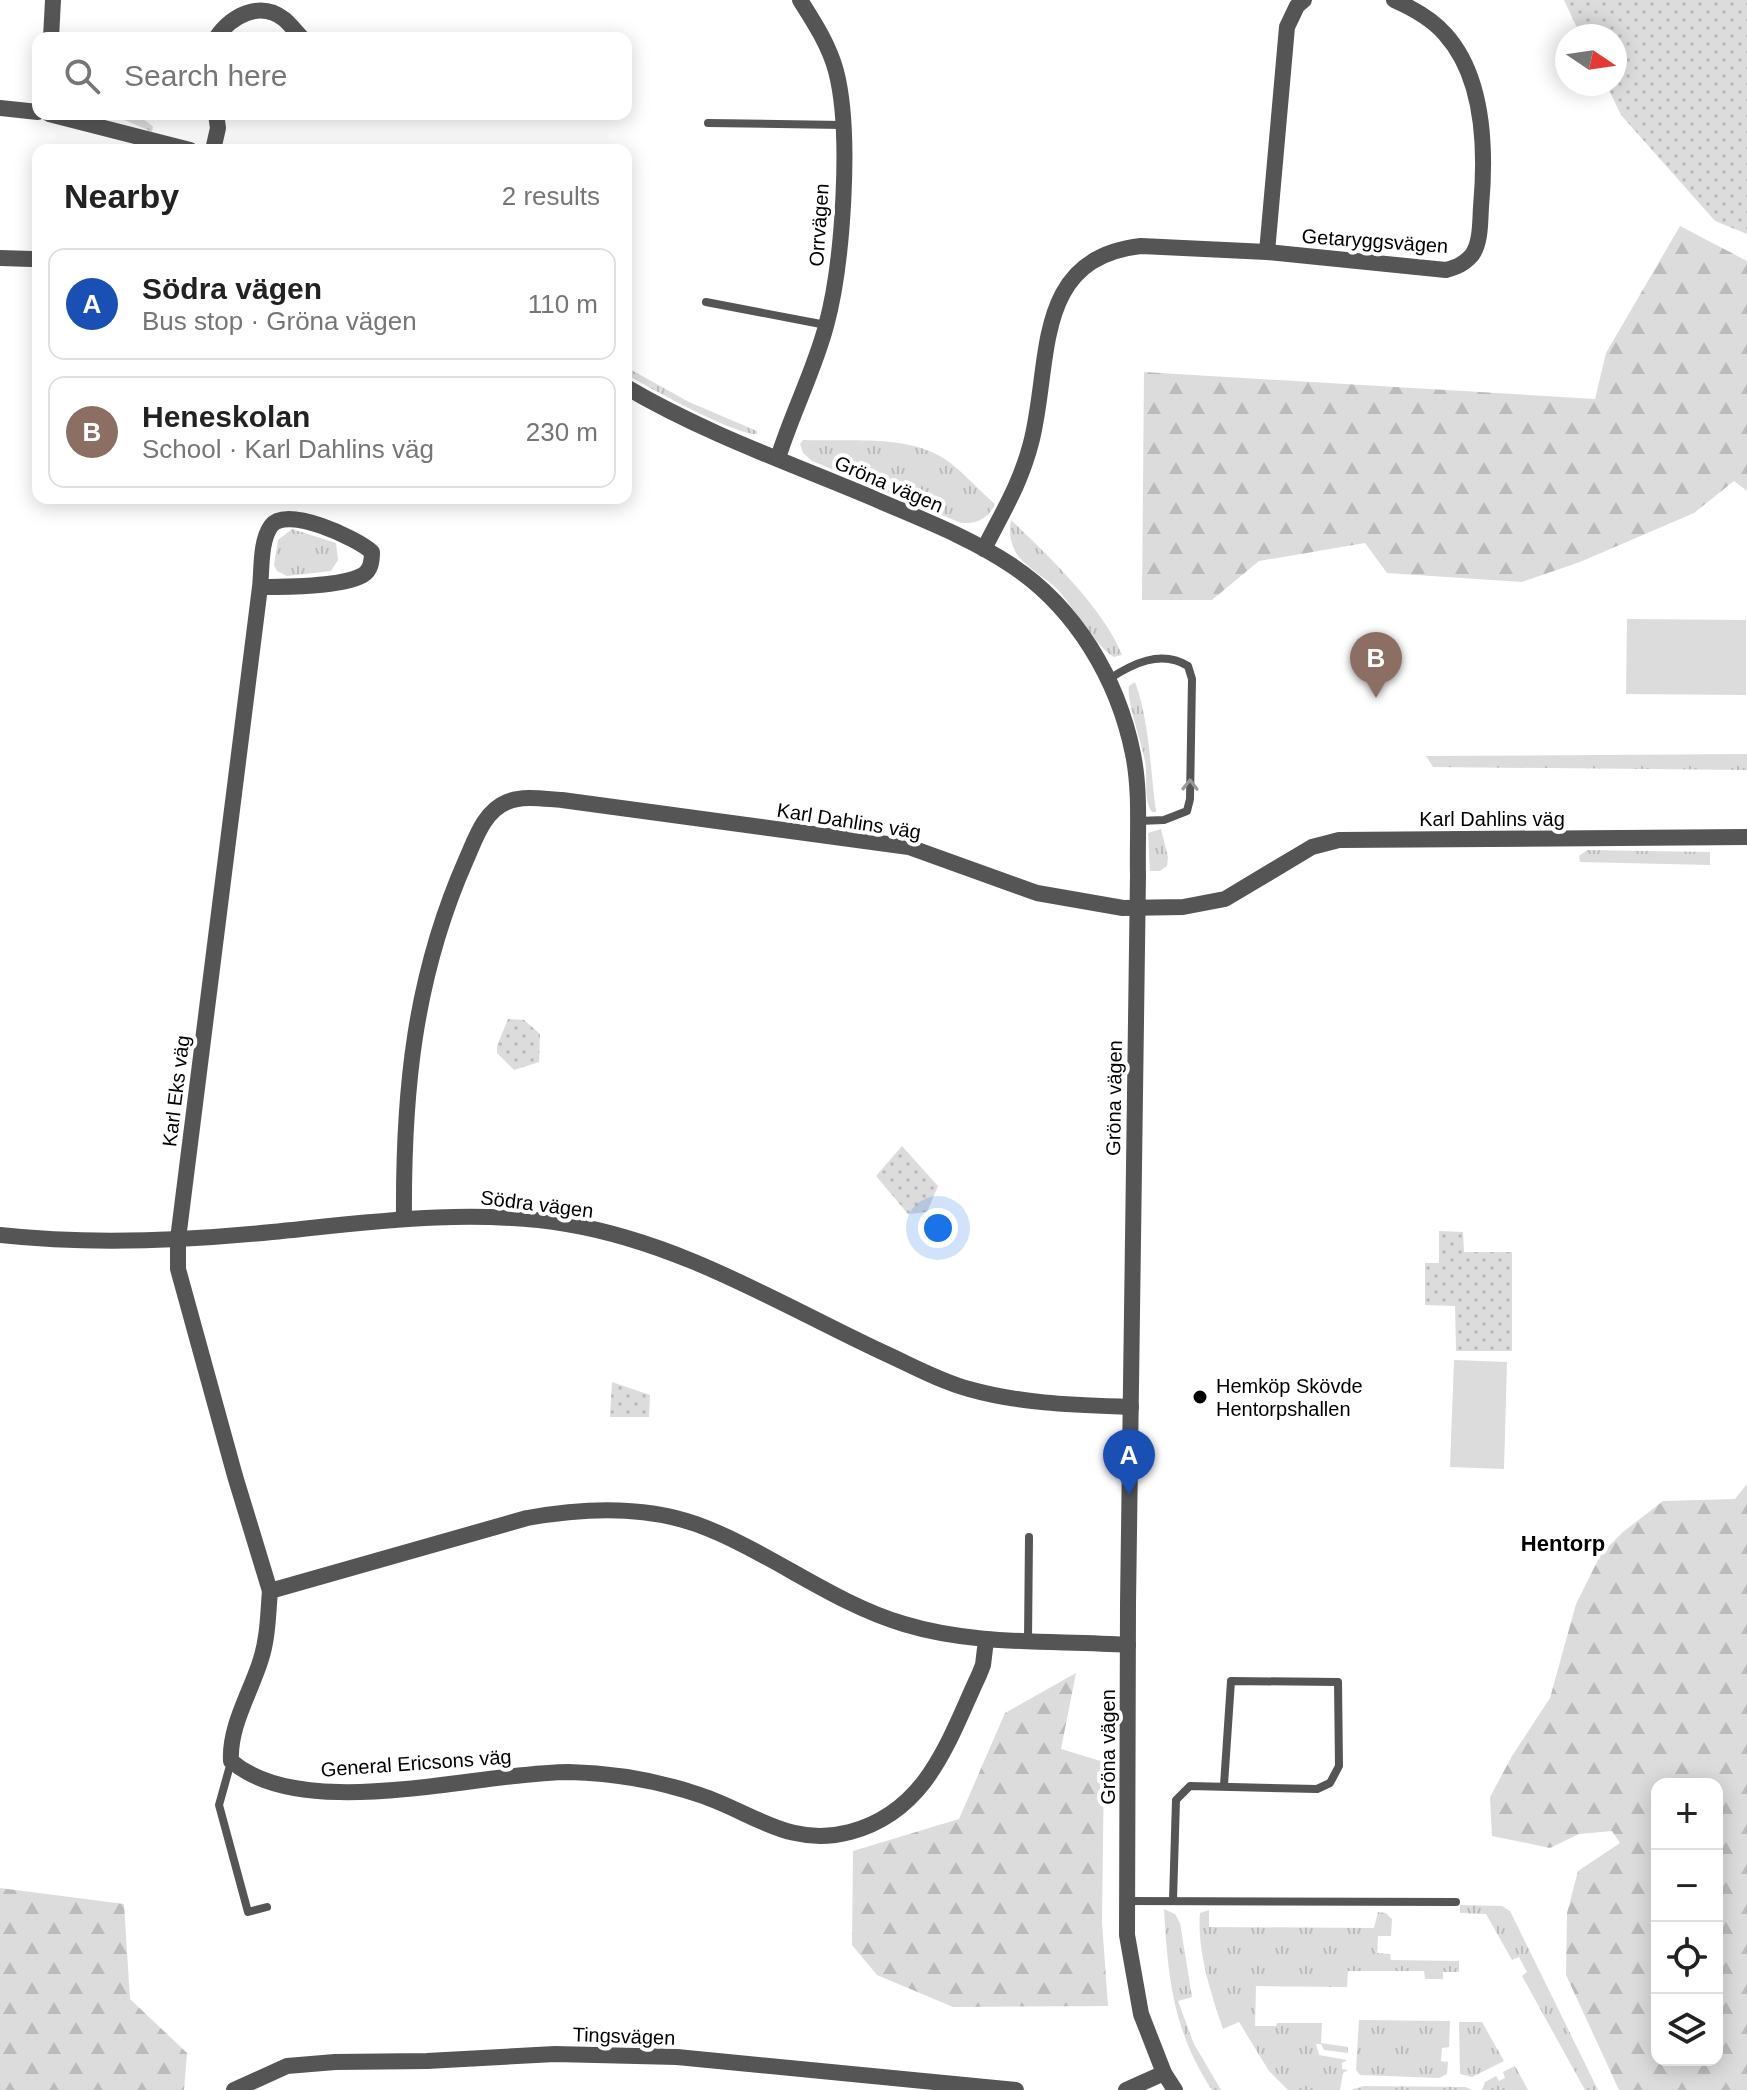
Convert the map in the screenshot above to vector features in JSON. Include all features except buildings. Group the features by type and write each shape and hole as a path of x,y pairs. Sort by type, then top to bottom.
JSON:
{"street":[{"path":"51,32 53,0"},
{"name":"Orrvägen","path":"778,458 826,326 836,276 842,208 844,125 836,71 820,32 800,0"},
{"path":"1267,252 1287,27 1297,6 1304,0"},
{"name":"Getaryggsvägen","path":"984,549 1007,509 1025,466 1054,313 1065,287 1080,269 1100,255 1120,248 1141,246 1267,252 1446,270 1460,266 1473,253 1479,233 1484,156 1474,89 1446,35 1422,15 1394,0"},
{"path":"221,32 230,22 253,10 282,17 296,32"},
{"path":"0,108 32,111"},
{"path":"72,120 166,144"},
{"path":"214,144 217,120"},
{"path":"0,258 32,259"},
{"name":"Gröna vägen","path":"632,390 984,549 1035,583 1063,610 1087,642 1123,716 1134,756 1138,909 1127,1935 1141,2014 1164,2073 1175,2090"},
{"name":"Karl Eks väg","path":"260,587 348,580 365,574 372,562 372,552 363,543 303,520 283,519 273,523 268,532 260,587 178,1239 178,1269 270,1591"},
{"name":"Karl Dahlins väg","path":"404,1219 403,1135 410,1060 432,951 450,893 483,823 507,802 525,797 562,800 909,847 1037,893 1138,909 1202,905 1225,899 1312,847 1339,840 1747,837"},
{"name":"Södra vägen","path":"0,1235 86,1241 178,1239 469,1216 570,1224 627,1238 715,1269 855,1340 968,1389 1022,1400 1131,1407"},
{"path":"231,1761 230,1745 262,1657 270,1591 527,1518 571,1510 609,1509 694,1523 867,1610 937,1633 986,1640 1128,1645"},
{"name":"General Ericsons väg","path":"231,1761 245,1773 275,1783 322,1792 377,1790 568,1772 622,1776 702,1795 767,1826 812,1835 848,1832 888,1817 916,1794 945,1749 979,1675 986,1640"},
{"name":"Tingsvägen","path":"234,2090 287,2066 555,2054 677,2057 1016,2090"},
{"path":"1126,2090 1164,2073"}],"lane":[{"path":"708,123 844,125"},
{"path":"706,302 826,326"},
{"path":"1108,680 1134,663 1168,659 1188,666 1192,679 1190,799 1187,811 1164,820 1137,821"},
{"path":"1028,1640 1029,1537"},
{"path":"1173,1900 1176,1800 1190,1786 1317,1789 1330,1783 1339,1766 1338,1682 1231,1681 1224,1785"},
{"path":"231,1761 219,1805 248,1912 267,1907"},
{"path":"1128,1901 1456,1902"}],"green space":[{"path":"1564,0 1747,0 1747,234 1715,221 1621,115 1612,96 1627,96 1627,24 1575,24"},
{"path":"123,120 148,122 153,127 152,132"},
{"path":"1680,226 1747,261 1747,491 1734,481 1694,513 1580,562 1522,582 1387,573 1365,543 1259,561 1212,600 1142,600 1144,372 1595,399 1606,353"},
{"path":"632,370 689,402 757,431 757,434 731,427 632,377"},
{"path":"803,440 879,441 934,453 961,472 995,504 981,520 961,523 812,461 803,453 800,444"},
{"path":"1011,520 1058,566 1102,618 1122,655 1114,657 1107,652 1057,589 1019,556 1011,540"},
{"path":"292,529 336,543 338,560 331,571 287,576 277,571 274,565 278,540"},
{"path":"1627,619 1746,620 1746,695 1626,694"},
{"path":"1135,682 1147,730 1156,812 1149,807 1145,761 1130,701 1129,686"},
{"path":"1747,754 1747,770 1433,767 1426,756"},
{"path":"1161,829 1168,857 1167,866 1160,871 1150,871 1148,833"},
{"path":"1587,850 1710,852 1710,865 1580,862 1579,856"},
{"path":"508,1019 524,1020 540,1034 539,1062 514,1070 497,1053"},
{"path":"902,1146 938,1186 927,1212 908,1214 876,1176"},
{"path":"1439,1231 1463,1232 1464,1252 1512,1252 1512,1351 1456,1351 1455,1306 1425,1305 1425,1263 1439,1263"},
{"path":"1454,1360 1507,1362 1504,1469 1450,1467"},
{"path":"612,1382 650,1395 649,1417 610,1417"},
{"path":"1747,1484 1747,2090 1619,2090 1566,1975 1567,1913 1578,1871 1620,1843 1612,1831 1579,1834 1550,1848 1492,1836 1490,1797 1512,1756 1550,1698 1576,1604 1601,1554 1623,1532 1663,1501 1735,1499"},
{"path":"1076,1673 1061,1749 1104,1762 1102,1922 1108,2006 953,2007 877,1975 852,1945 853,1851 959,1819 1005,1713"},
{"path":"0,1888 124,1904 130,1999 187,2053 184,2090 0,2090"},
{"path":"1460,1905 1502,1906 1510,1911 1598,2090 1585,2090 1522,1976 1527,1972 1519,1957 1512,1960 1486,1914 1460,1913"},
{"path":"1164,1909 1175,1914 1180,1923 1192,1997 1178,2001 1194,2044 1221,2090 1212,2090 1181,2025 1171,1981"},
{"path":"1209,1910 1209,1927 1374,1928 1378,1912 1386,1913 1392,1919 1391,1936 1378,1936 1377,1953 1390,1954 1391,1960 1459,1961 1459,1972 1443,1972 1443,1979 1425,1979 1424,1971 1348,1971 1347,1987 1256,1986 1255,2026 1322,2023 1321,2043 1348,2047 1348,2053 1324,2050 1321,2044 1316,2044 1319,2055 1347,2060 1342,2063 1342,2069 1348,2070 1343,2073 1340,2090 1288,2090 1269,2071 1239,2022 1223,2029 1201,1943 1200,1913"},
{"path":"1359,2020 1450,2021 1449,2047 1442,2048 1441,2061 1448,2062 1447,2074 1439,2078 1360,2075 1356,2070"},
{"path":"1459,2022 1482,2022 1504,2061 1472,2077 1460,2074"},
{"path":"1515,2066 1528,2090 1482,2090 1485,2082 1496,2076 1499,2081 1505,2078 1503,2072"},
{"path":"1363,2086 1466,2087 1472,2090 1352,2090"}],"place":[{"name":"Heneskolan","path":"1376,698"},
{"name":"Hemköp Skövde Hentorpshallen","path":"1200,1397"},
{"name":"Södra vägen","path":"1129,1495"}],"district":[{"name":"Hentorp","path":"1563,1543"}]}
